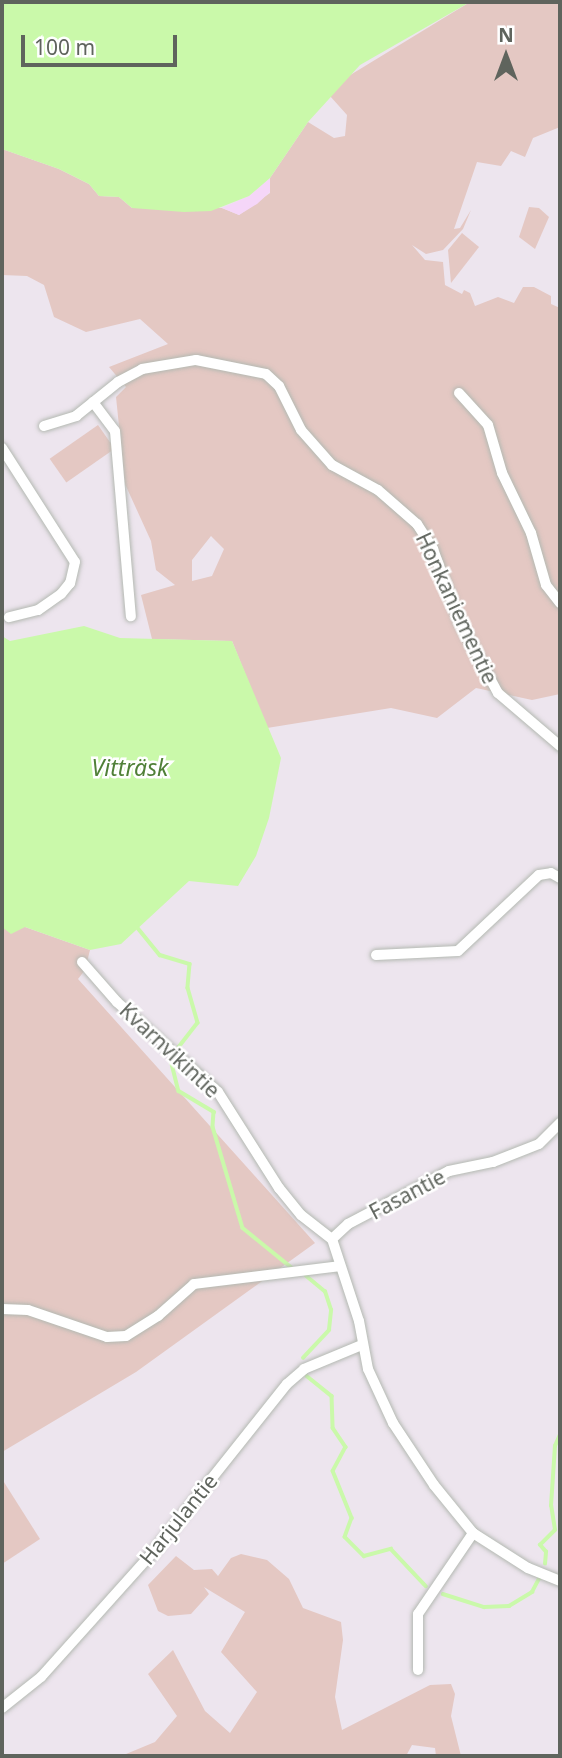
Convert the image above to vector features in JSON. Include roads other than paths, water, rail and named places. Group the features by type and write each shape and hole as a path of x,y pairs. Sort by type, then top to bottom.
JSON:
{"street":[{"name":"Honkaniementie","path":"44,426 76,416 142,369 169,364 220,361 266,374 279,386 301,430 332,465 378,490 417,524 433,549 459,621 493,685 560,746"},
{"path":"459,393 488,425 502,473 531,533 546,585 560,603"},
{"path":"93,402 115,431 131,615"},
{"path":"2,448 75,562 70,583 61,594 38,610 9,617"},
{"path":"376,955 458,951 539,875 551,873 560,878"},
{"name":"Kvarnvikintie","path":"82,962 117,1002 218,1092 279,1188 301,1215 332,1240"},
{"name":"Fasantie","path":"332,1240 348,1224 449,1171 493,1162 539,1144 560,1123"},
{"path":"332,1240 362,1345 393,1423 433,1485 473,1533 528,1568 560,1581"},
{"path":"2,1309 28,1310 107,1337 126,1336 158,1316 194,1284 340,1266"},
{"name":"Harjulantie","path":"2,1708 41,1677 154,1551 287,1384 304,1369 362,1345"},
{"path":"418,1670 418,1614 473,1533"}],"water":[{"path":"2,2 470,2 360,65 308,122 270,178 249,196 211,211 184,212 132,208 119,197 99,196 89,184 59,169 2,149"},
{"name":"Vitträsk","path":"84,626 120,638 232,641 281,758 269,818 256,856 238,886 189,881 121,944 90,950 25,927 11,934 2,927 2,636 10,641"}],"waterway":[{"path":"138,928 160,955 190,964 188,988 198,1023 179,1047"},
{"path":"171,1060 179,1091 214,1112 213,1127 243,1228 291,1267"},
{"path":"303,1358 329,1330 331,1310 325,1292 306,1276"},
{"path":"307,1376 332,1396 333,1428 346,1447 333,1471 352,1518 345,1537 364,1556 391,1549 426,1586"},
{"path":"545,1564 546,1552 540,1545 555,1530 551,1506 555,1446 560,1435"},
{"path":"443,1594 484,1607 509,1606 532,1592 539,1579"}]}
